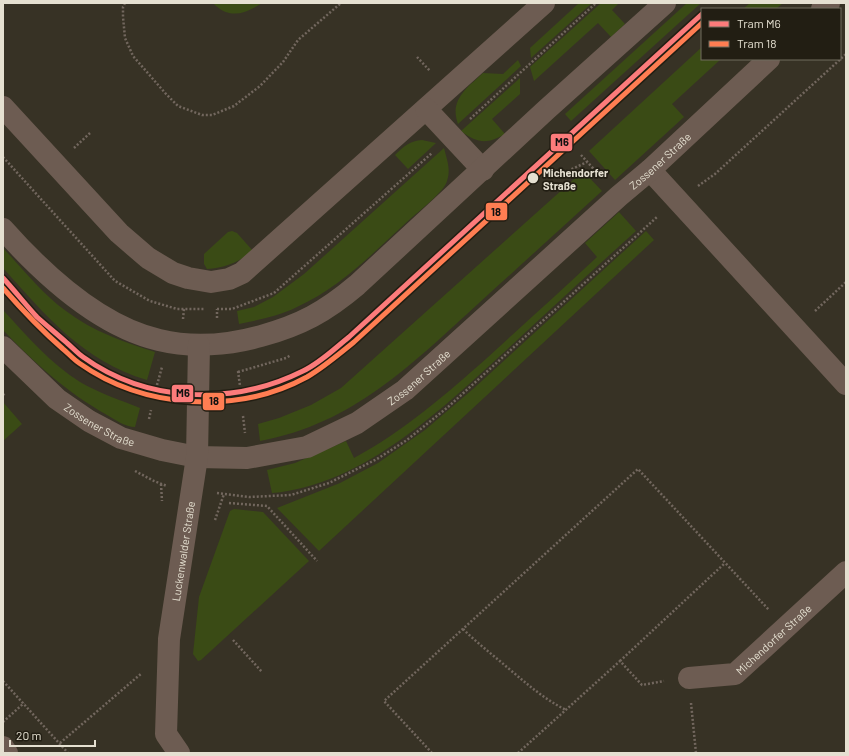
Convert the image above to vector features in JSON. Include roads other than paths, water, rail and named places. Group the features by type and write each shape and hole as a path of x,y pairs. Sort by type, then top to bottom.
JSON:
{"street":[{"path":"3,108 119,233 148,258 173,273 188,278 211,282 229,279 242,274 544,3"},
{"path":"3,229 26,255 70,294 113,322 158,340 199,345 235,342 248,340 296,325 325,310 357,286 546,110 665,3"},
{"name":"Zossener Straße","path":"3,347 57,399 89,421 121,438 162,450 196,456 247,458 307,448 357,423 405,390 619,196 650,170 768,60"},
{"path":"426,109 483,170"},
{"path":"650,170 846,384"},
{"name":"Luckenwalder Straße","path":"179,753 166,734 169,639 196,456 199,345"},
{"name":"Michendorfer Straße","path":"689,678 735,674 846,572"},
{"path":"3,747 7,753"}],"tram line":[{"name":"M6","path":"3,278 37,317 81,355 108,372 135,384 162,391 191,394 220,394 248,390 276,382 303,371 315,364 349,337 701,15"},
{"name":"18","path":"3,288 39,327 77,361 105,378 132,390 161,398 191,402 221,401 251,397 280,389 307,377 354,342 701,24"}],"place":[{"name":"Michendorfer Straße","path":"533,178"}]}
